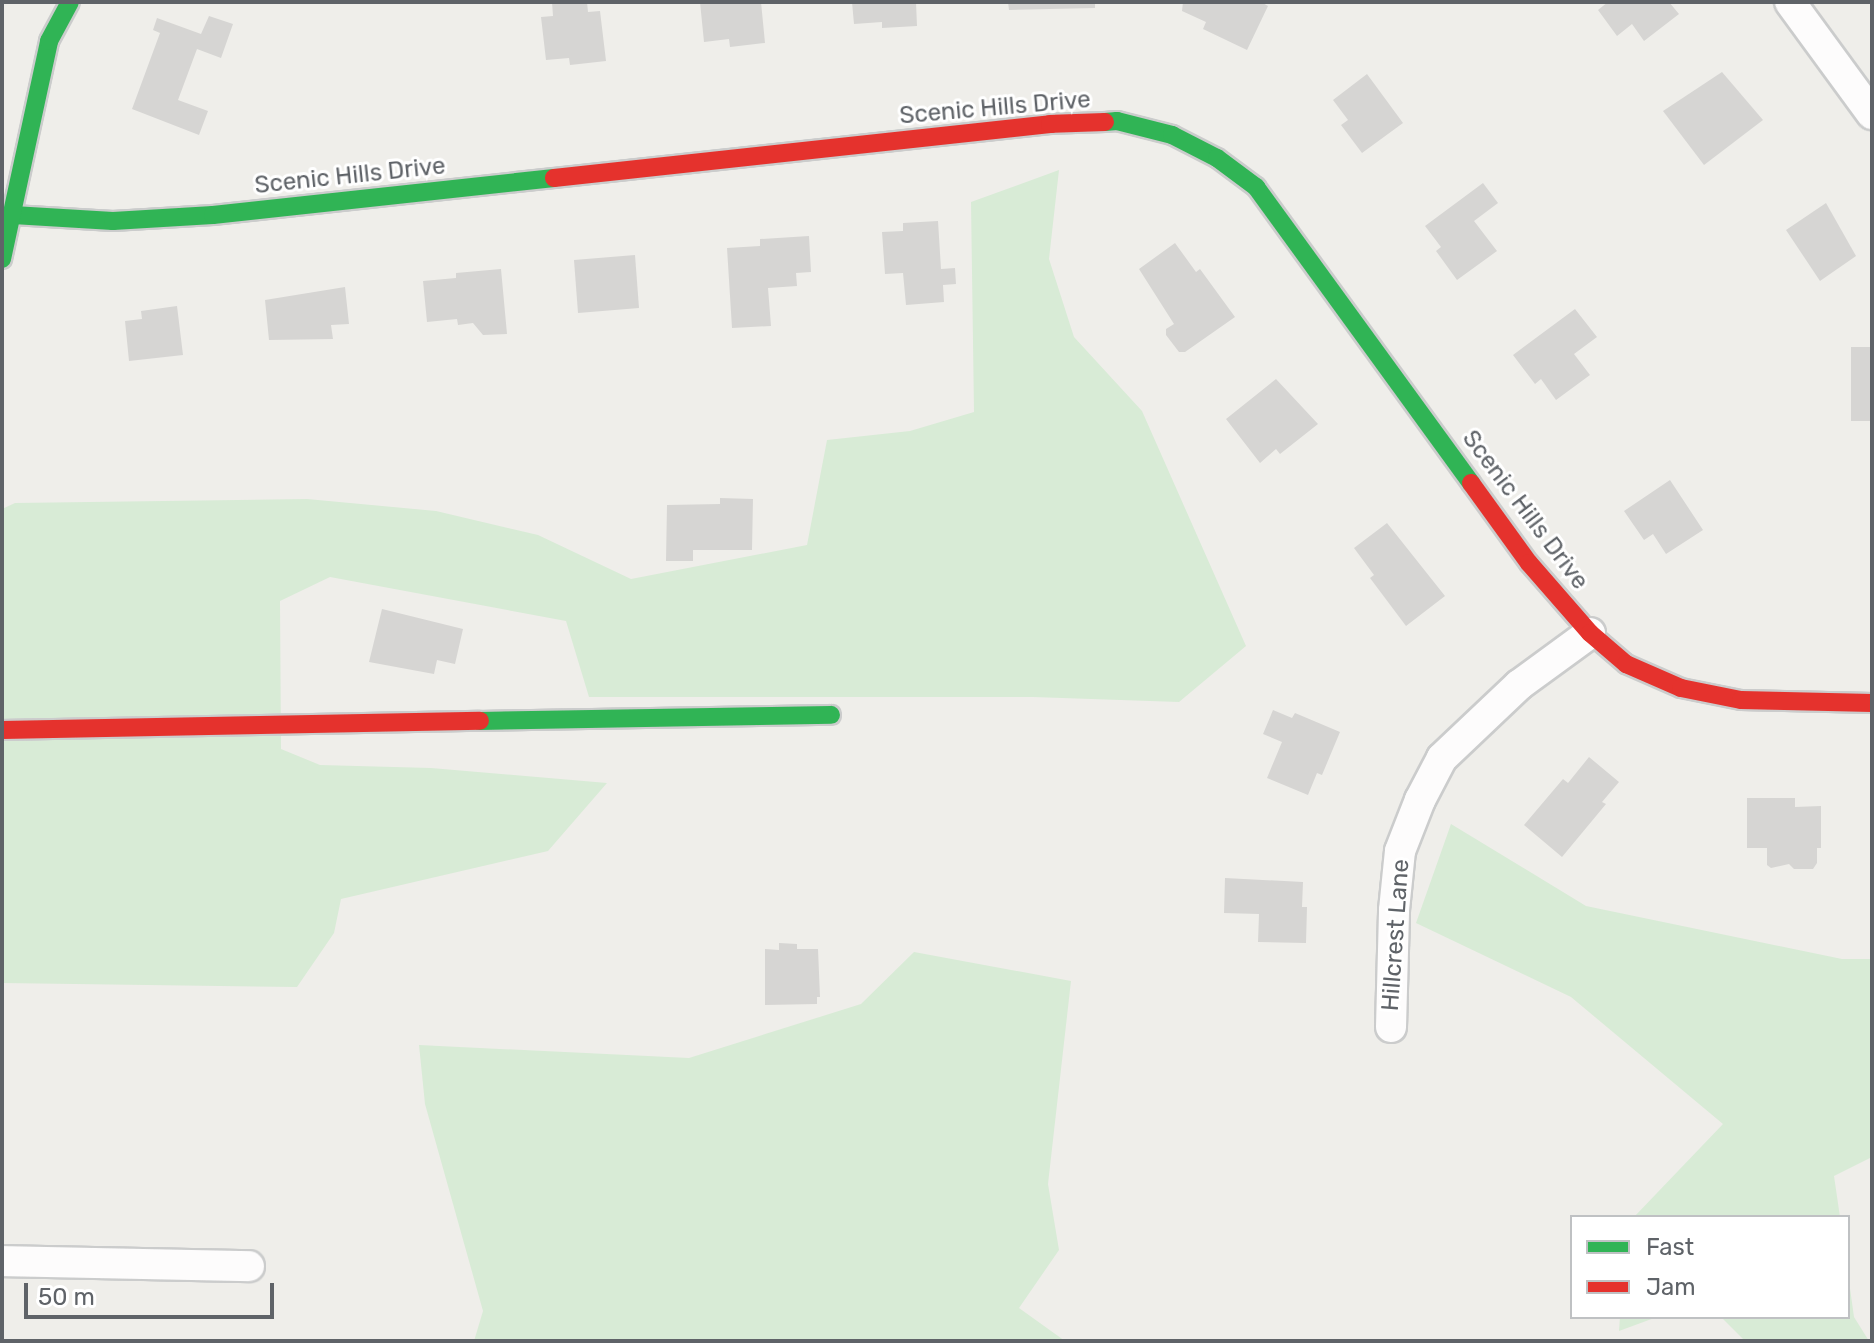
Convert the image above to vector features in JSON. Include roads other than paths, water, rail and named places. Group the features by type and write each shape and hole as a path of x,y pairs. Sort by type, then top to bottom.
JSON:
{"street":[{"path":"2,259 49,41 70,2"},
{"path":"1805,7 1872,114"},
{"name":"Scenic Hills Drive","path":"13,215 113,221 213,215 1050,124 1117,121 1172,135 1217,158 1256,187 1529,563 1590,633 1626,664 1681,688 1741,700 1790,704 1872,703"},
{"name":"Hillcrest Lane","path":"1391,1027 1394,910 1400,851 1420,800 1442,758 1519,685 1590,633"},
{"path":"2,730 831,715"},
{"path":"2,1261 249,1266"}]}
